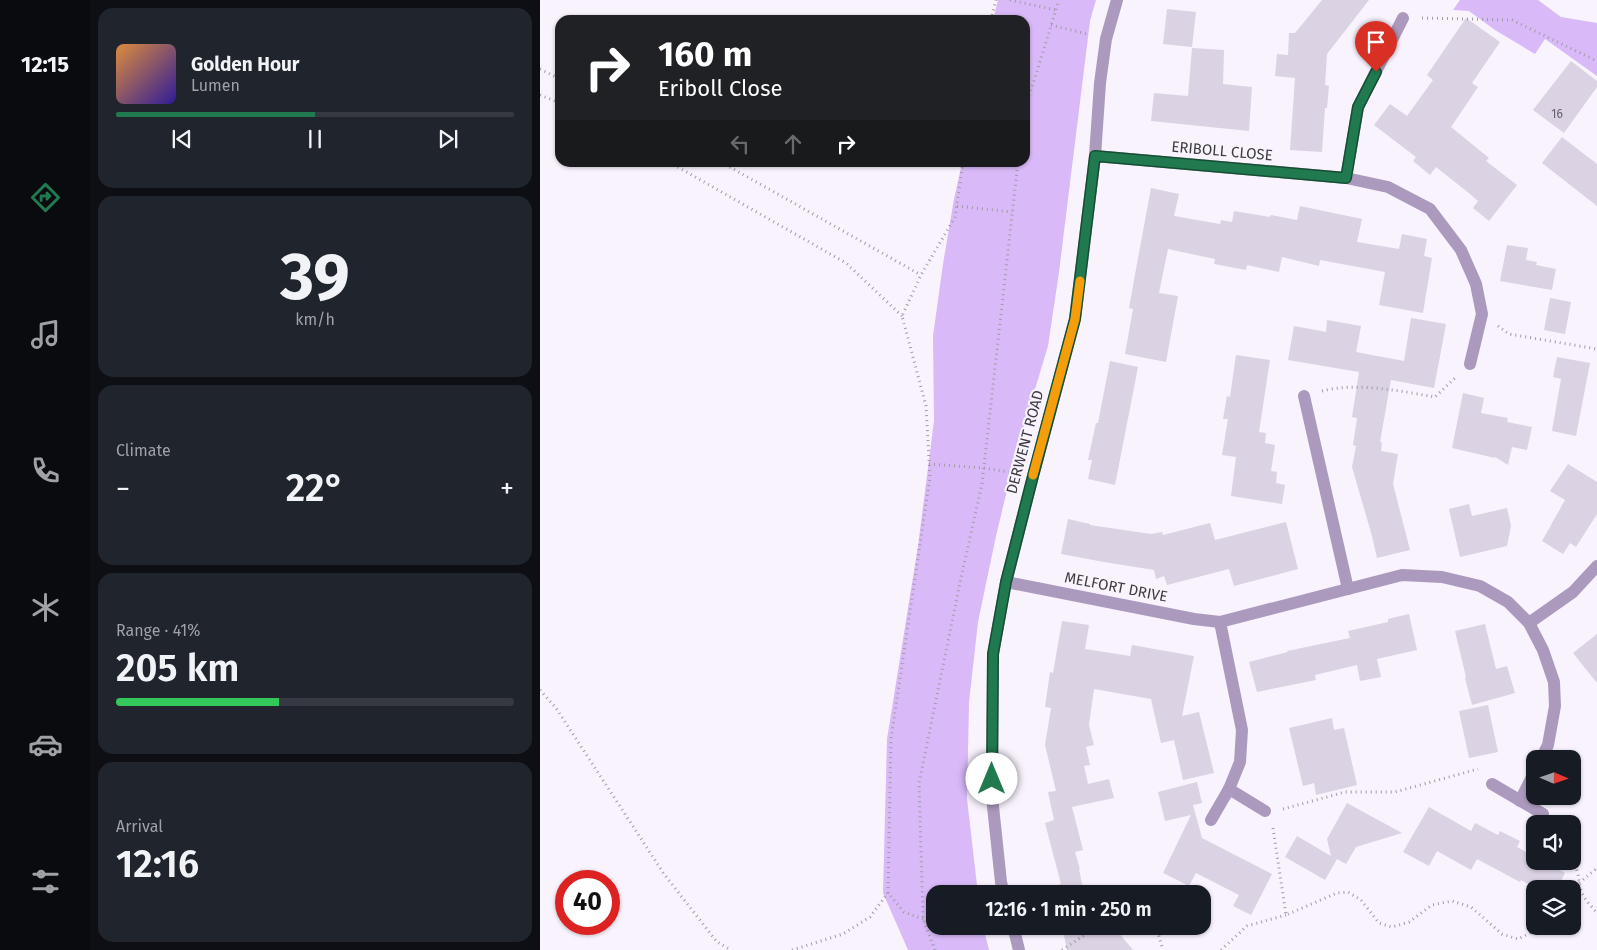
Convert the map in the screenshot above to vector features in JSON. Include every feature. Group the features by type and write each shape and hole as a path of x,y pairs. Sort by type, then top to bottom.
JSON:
{"street":[{"name":"DERWENT ROAD","path":"1002,885 992,787 993,654 1006,582 1075,319 1095,156 1100,83 1106,39 1117,0"},
{"path":"1346,178 1358,107 1403,18"},
{"name":"ERIBOLL CLOSE","path":"1095,156 1346,178 1388,187 1430,209 1461,250 1476,284 1482,314 1470,364"},
{"path":"1304,396 1348,589"},
{"path":"1529,623 1573,592 1597,566"},
{"name":"MELFORT DRIVE","path":"1006,582 1194,619 1220,622 1402,575 1442,577 1480,586 1508,602 1529,623 1543,650 1554,682 1555,706 1546,750"},
{"path":"1210,820 1229,789 1240,762 1242,730 1220,622"},
{"path":"1492,784 1543,814"},
{"path":"1520,800 1526,788"},
{"path":"1229,789 1268,812"},
{"path":"1015,935 1018,950"}],"path":[{"path":"992,15 996,0"},
{"path":"1010,0 1056,10"},
{"path":"1030,94 1059,0"},
{"path":"1403,18 1512,20 1597,61"},
{"path":"1051,25 1106,39"},
{"path":"540,69 555,76"},
{"path":"540,95 555,101"},
{"path":"678,167 846,263 902,316 926,406 930,477 891,739 888,893 870,917 843,934 792,950"},
{"path":"731,167 921,275"},
{"path":"902,316 921,275 955,217 962,167"},
{"path":"935,950 923,919 919,783 982,484 1017,167"},
{"path":"957,206 1012,212"},
{"path":"1482,314 1508,334 1597,349"},
{"path":"1304,396 1336,388 1390,389 1435,397 1470,364"},
{"path":"929,464 984,468 1033,476"},
{"path":"540,690 556,708 664,874 717,942 731,950"},
{"path":"1286,915 1268,812 1346,792 1395,792 1491,765 1492,784"},
{"path":"1581,881 1597,868"},
{"path":"1581,888 1597,913"},
{"path":"1221,950 1247,926 1286,915 1337,893 1348,892 1360,900 1379,923 1392,927 1409,922 1432,905 1452,900 1471,907 1502,934 1518,939 1526,935"},
{"path":"888,893 904,912 923,919"},
{"path":"1062,950 1084,935"},
{"path":"1159,935 1163,950"}],"shaded area":[{"path":"998,0 1096,0 1090,21 1048,346 1017,449 978,622 969,702 967,799 977,885 926,885 926,935 985,935 989,950 908,950 883,893 887,739 918,546 934,421 933,336 943,264 961,167 1030,167 1030,15 994,15"},
{"path":"1460,0 1538,0 1561,17 1597,23 1597,76 1545,39 1535,54 1495,30 1469,11 1453,10"}],"building":[{"path":"1322,0 1369,0 1327,54 1325,85 1329,86 1327,108 1325,108 1322,152 1290,150 1295,78 1275,76 1277,54 1288,55 1289,33 1295,33"},
{"path":"1167,9 1196,12 1192,47 1163,44"},
{"path":"1466,18 1500,42 1472,83 1478,87 1451,127 1489,158 1486,161 1517,185 1489,221 1473,208 1478,201 1470,194 1436,167 1430,175 1413,161 1416,157 1374,125 1390,104 1407,116 1433,80 1427,75"},
{"path":"1192,48 1224,50 1223,84 1252,87 1249,131 1151,121 1154,93 1188,96"},
{"path":"1571,61 1597,81 1597,87 1564,133 1533,110"},
{"path":"1562,137 1597,164 1597,206 1542,163"},
{"path":"1151,188 1179,194 1174,216 1220,224 1221,220 1232,222 1234,211 1297,220 1300,206 1362,219 1357,242 1399,249 1402,234 1427,239 1424,256 1432,258 1423,313 1379,305 1385,272 1320,260 1319,266 1282,257 1279,272 1247,265 1246,270 1214,264 1215,259 1168,249 1159,293 1178,296 1166,362 1125,354 1133,309 1129,308"},
{"path":"1507,245 1528,248 1526,260 1537,262 1536,265 1556,269 1552,290 1500,281"},
{"path":"1550,298 1571,302 1565,334 1544,330"},
{"path":"1411,318 1446,324 1434,388 1391,380 1380,442 1382,442 1381,451 1398,454 1393,484 1410,550 1377,558 1352,467 1356,446 1353,445 1357,418 1352,417 1359,372 1288,360 1294,326 1326,332 1327,320 1361,326 1356,352 1404,361"},
{"path":"1236,355 1270,360 1259,432 1266,433 1265,443 1275,445 1271,471 1277,472 1276,483 1285,485 1282,504 1231,496 1236,457 1222,455 1228,419 1223,419 1227,396 1230,397"},
{"path":"1557,357 1590,363 1576,436 1552,431 1561,379 1553,377"},
{"path":"1110,361 1138,367 1115,485 1088,479 1092,460 1088,460 1096,423 1098,423"},
{"path":"1463,393 1484,398 1481,413 1508,418 1507,422 1532,427 1527,450 1512,447 1508,465 1495,457 1452,448"},
{"path":"1568,464 1597,482 1597,514 1576,547 1570,543 1563,554 1542,541 1565,500 1550,491"},
{"path":"1469,504 1472,516 1507,508 1511,526 1507,546 1460,557 1449,509"},
{"path":"1068,519 1090,525 1151,534 1162,532 1163,535 1210,523 1215,540 1286,522 1298,569 1234,586 1229,569 1167,585 1164,576 1156,579 1154,570 1061,554"},
{"path":"1409,614 1417,650 1377,659 1381,677 1360,681 1357,665 1315,675 1316,680 1257,692 1249,662 1287,651 1350,638 1348,631 1388,622 1388,619"},
{"path":"1062,621 1089,625 1085,649 1130,656 1132,645 1194,656 1182,716 1199,712 1214,773 1183,780 1174,740 1161,743 1151,699 1094,689 1089,725 1094,745 1086,747 1090,765 1084,766 1088,784 1109,779 1114,798 1072,807 1083,850 1075,852 1082,885 1058,885 1061,884 1045,823 1054,820 1048,792 1056,791 1045,745 1051,708 1045,707 1050,672 1053,673"},
{"path":"1485,624 1496,669 1507,666 1515,693 1472,705 1455,631"},
{"path":"1597,634 1597,683 1573,653"},
{"path":"1488,705 1498,752 1469,758 1459,711"},
{"path":"1332,718 1334,730 1344,728 1357,785 1316,795 1314,783 1303,786 1289,728"},
{"path":"1197,782 1202,803 1193,805 1202,838 1272,874 1251,915 1233,906 1239,895 1196,873 1190,885 1187,885 1163,873 1191,815 1165,821 1158,792"},
{"path":"1347,803 1402,833 1356,847 1346,864 1337,859 1325,880 1285,857 1297,836 1331,856 1327,839"},
{"path":"1429,807 1471,831 1475,823 1498,835 1500,831 1520,841 1517,847 1526,852 1526,870 1560,870 1565,873 1562,880 1526,880 1526,883 1521,880 1520,882 1477,859 1471,870 1437,851 1429,866 1403,852"},
{"path":"1064,935 1120,935 1133,950 1067,950"}],"slow traffic":[{"path":"1033,475 1075,319 1080,281"}],"route":[{"path":"992,779 993,654 1006,582 1075,319 1095,156 1346,178 1358,107 1376,72"}]}
